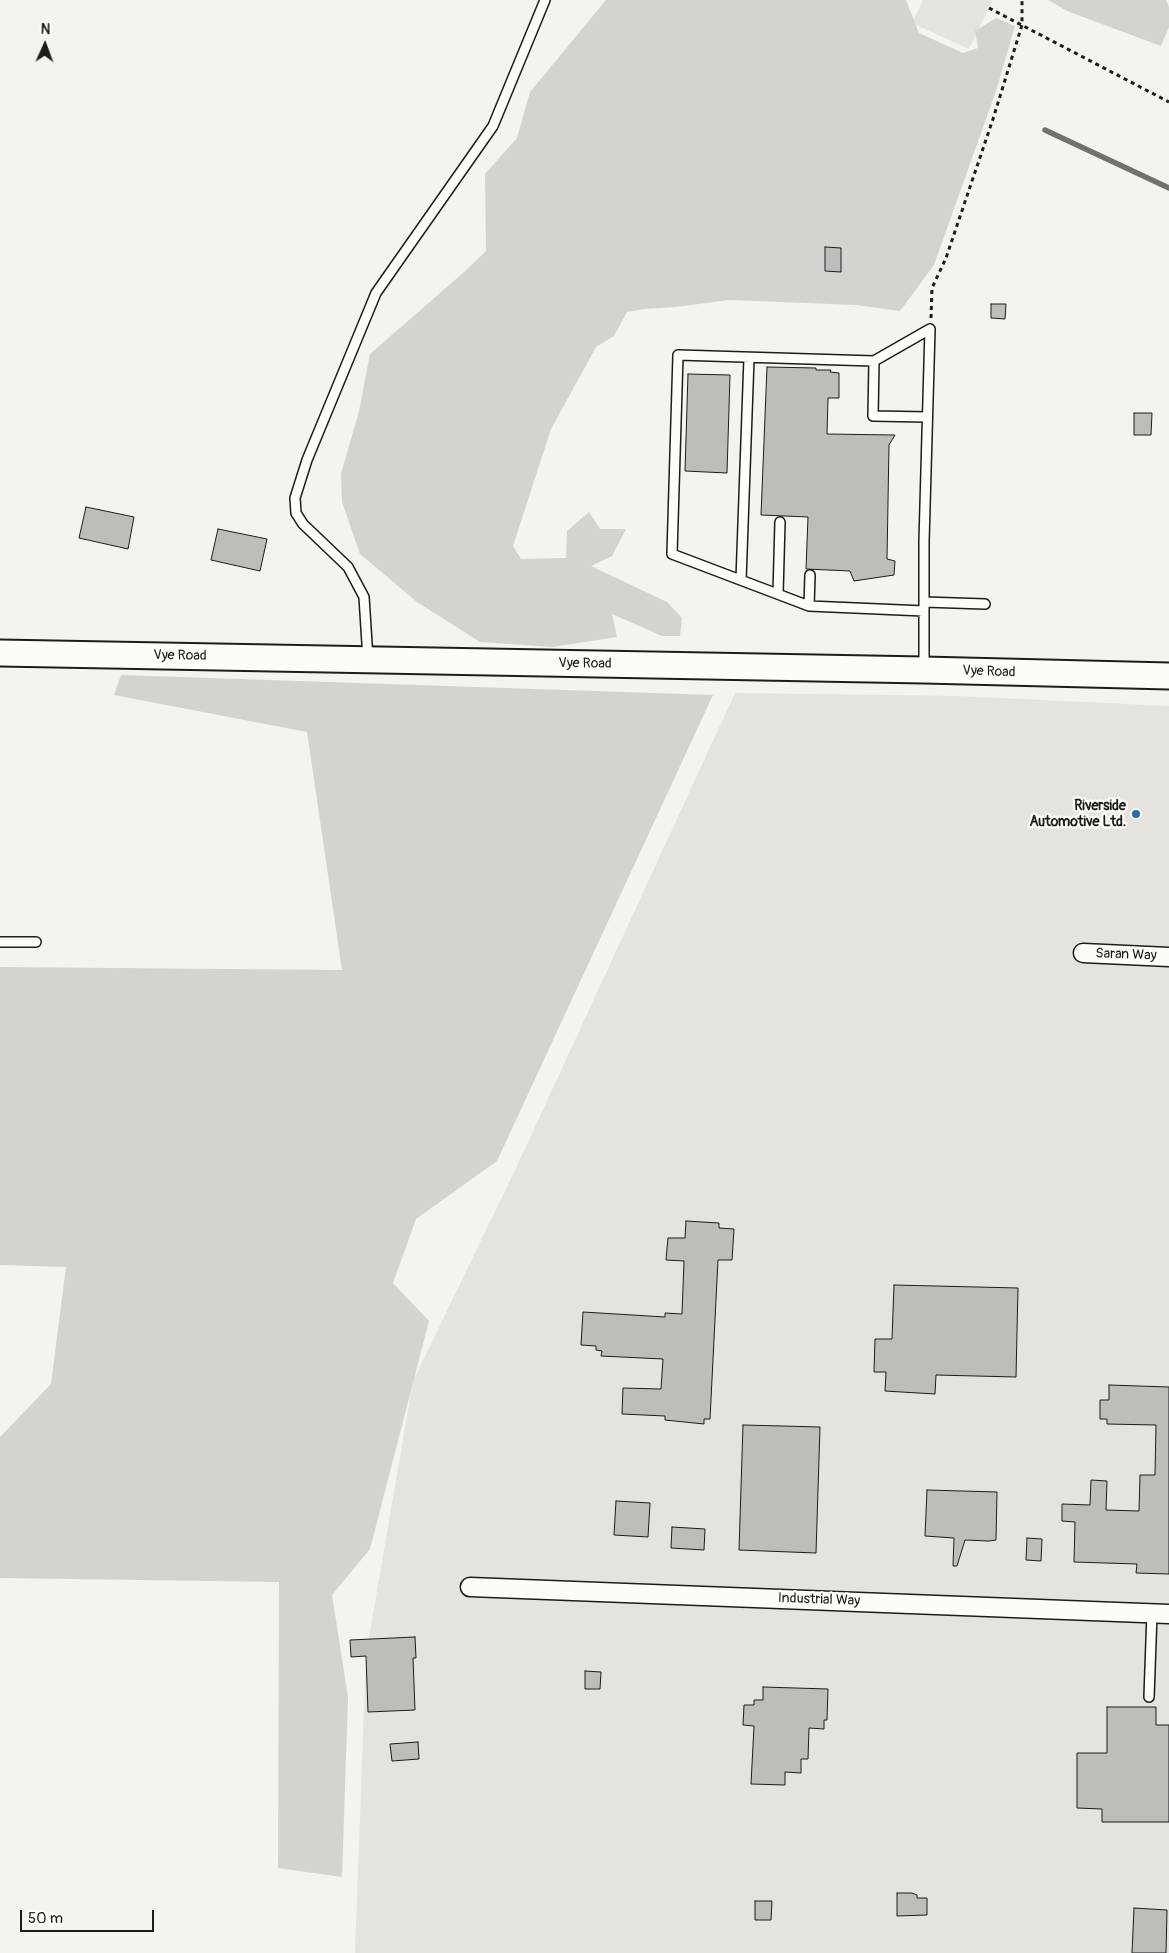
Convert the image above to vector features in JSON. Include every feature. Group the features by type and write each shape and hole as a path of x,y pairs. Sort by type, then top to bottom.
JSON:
{"main road":[{"name":"Vye Road","path":"0,653 1169,676"}],"street":[{"name":"Saran Way","path":"1083,953 1169,957"},
{"name":"Industrial Way","path":"470,1586 1161,1613"}],"lane":[{"path":"368,660 364,597 348,567 303,524 296,513 295,498 307,460 376,293 493,126 545,0"},
{"path":"930,329 874,361 678,355 672,554 809,606 986,604"},
{"path":"924,670 930,329"},
{"path":"741,580 749,358"},
{"path":"874,361 873,416 927,417"},
{"path":"778,594 780,522"},
{"path":"809,606 810,575"},
{"path":"0,942 36,942"},
{"path":"1149,1696 1161,1613"}],"path":[{"path":"930,329 932,288 946,258 993,119 1022,25 1022,0"},
{"path":"989,8 1169,102"}],"shaded area":[{"path":"606,0 906,0 919,33 963,53 978,48 975,31 996,18 1015,26 997,88 934,265 900,311 856,305 729,300 644,309 627,312 614,336 596,347 551,429 513,546 521,559 566,558 567,531 589,512 600,529 626,529 612,556 591,566 667,602 682,618 680,636 662,636 612,614 617,637 552,647 480,642 417,602 360,554 342,502 341,474 359,411 370,354 486,251 485,174 517,138 530,92"},
{"path":"923,0 993,0 969,49 912,23"},
{"path":"1048,0 1166,0 1169,7 1169,27 1161,46 1067,11"},
{"path":"121,675 713,695 497,1161 416,1219 393,1283 429,1321 370,1549 332,1595 348,1697 342,1877 278,1868 279,1582 0,1578 0,1437 51,1384 66,1267 0,1265 0,967 342,970 307,732 114,695"},
{"path":"735,693 959,696 1169,706 1169,1953 355,1953 366,1655 413,1381 517,1166"}],"building":[{"path":"825,247 841,248 841,272 825,271"},
{"path":"991,304 1006,304 1005,319 991,318"},
{"path":"767,367 816,368 816,370 831,370 830,372 839,373 839,398 828,398 827,434 895,435 889,445 887,559 895,561 894,575 854,581 850,571 806,569 808,517 761,515"},
{"path":"688,374 730,375 727,473 685,471"},
{"path":"1134,413 1152,413 1151,435 1134,435"},
{"path":"86,507 134,517 128,549 79,538"},
{"path":"218,529 267,539 260,571 211,560"},
{"path":"686,1221 719,1223 719,1228 734,1229 732,1260 718,1260 710,1419 704,1419 704,1424 665,1420 665,1416 622,1414 623,1388 661,1389 663,1359 601,1356 602,1351 596,1350 596,1346 581,1345 583,1312 665,1317 665,1313 682,1314 684,1261 666,1260 668,1238 685,1238"},
{"path":"894,1285 1018,1288 1016,1377 936,1375 935,1394 885,1391 886,1372 874,1372 875,1339 892,1339"},
{"path":"1109,1385 1169,1387 1169,1574 1136,1573 1137,1564 1074,1562 1075,1522 1062,1521 1062,1504 1090,1505 1091,1480 1107,1481 1106,1510 1139,1511 1140,1475 1155,1475 1156,1425 1107,1424 1107,1419 1100,1419 1100,1400 1109,1400"},
{"path":"743,1425 820,1427 816,1553 739,1550"},
{"path":"927,1490 997,1492 996,1540 965,1540 957,1566 953,1566 954,1538 925,1536"},
{"path":"616,1501 650,1503 648,1537 614,1535"},
{"path":"672,1527 705,1529 704,1550 671,1548"},
{"path":"1027,1538 1042,1539 1041,1561 1026,1560"},
{"path":"415,1637 416,1658 413,1658 415,1710 368,1712 366,1656 351,1657 350,1640"},
{"path":"585,1671 601,1672 600,1689 585,1689"},
{"path":"763,1687 828,1689 827,1720 824,1720 824,1729 809,1728 808,1759 801,1759 801,1773 785,1772 785,1785 751,1784 754,1726 743,1725 744,1705 754,1705 754,1700 763,1700"},
{"path":"1107,1707 1156,1707 1156,1725 1169,1725 1169,1822 1102,1822 1102,1809 1077,1808 1077,1753 1107,1753"},
{"path":"418,1742 419,1759 392,1761 390,1744"},
{"path":"897,1893 912,1893 917,1895 917,1898 927,1898 927,1915 897,1916"},
{"path":"755,1901 772,1901 771,1920 755,1920"},
{"path":"1134,1908 1167,1910 1166,1953 1132,1953"}],"waterway":[{"path":"1045,130 1169,188"}],"place":[{"name":"Riverside Automotive Ltd.","path":"1136,814"}]}
